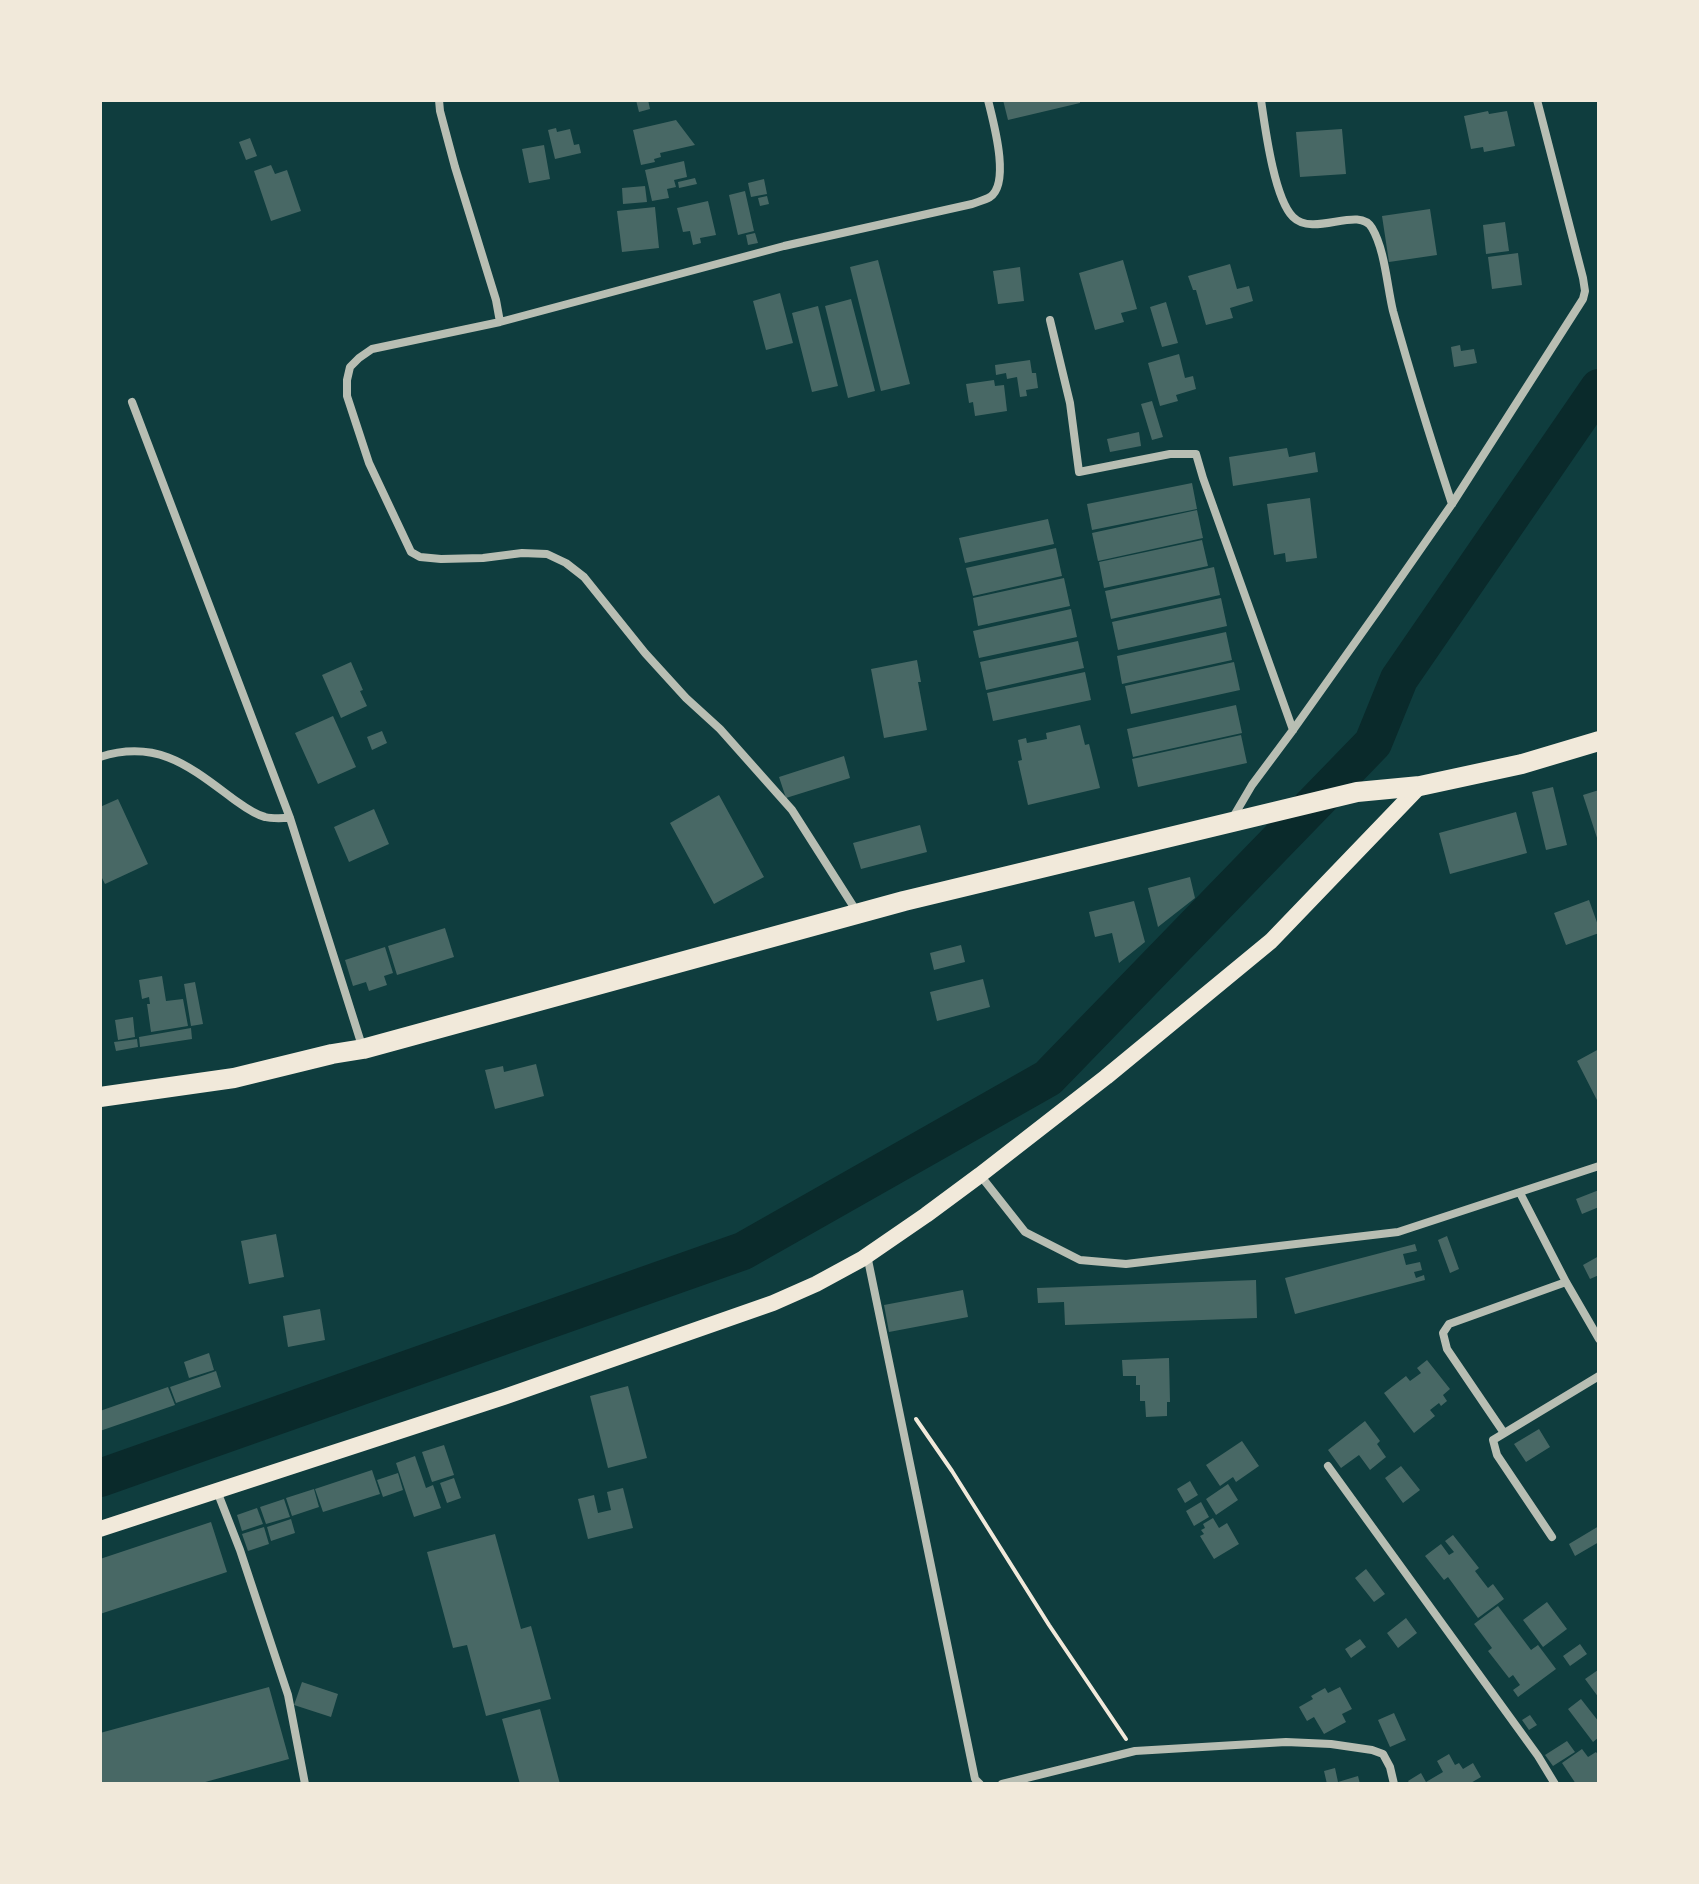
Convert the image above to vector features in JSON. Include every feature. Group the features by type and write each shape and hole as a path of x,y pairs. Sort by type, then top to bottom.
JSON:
{"main road":[{"path":"100,1097 234,1078 363,1049 857,913 1357,792 1420,786 1522,764 1599,741"},
{"path":"100,1529 504,1397 773,1303 816,1284 867,1255 980,1175 1106,1077 1271,941 1420,786"}],"street":[{"path":"439,100 500,322"},
{"path":"857,913 792,810 720,729 686,698 645,653 584,577 547,554 441,559 420,557 411,552 369,463 347,396 347,380 350,367 372,349 500,322 784,246 972,204 991,196 1000,178 988,100"},
{"path":"1261,100 1275,173 1283,201 1293,217 1307,225 1360,219 1371,225 1380,249 1402,342 1452,504"},
{"path":"1229,823 1252,785 1452,504 1577,311 1585,291 1537,100"},
{"path":"1050,320 1070,403 1079,472 1170,454 1196,454 1293,730"},
{"path":"132,402 290,818 363,1049"},
{"path":"100,757 138,751 177,760 252,811 265,817 290,818"},
{"path":"980,1175 1025,1232 1080,1260 1126,1264 1398,1232 1599,1166"},
{"path":"1520,1193 1599,1339"},
{"path":"867,1255 975,1779 980,1784"},
{"path":"1504,1433 1447,1349 1443,1333 1449,1324 1566,1282"},
{"path":"1552,1537 1497,1455 1493,1440 1599,1376"},
{"path":"1328,1466 1538,1756 1555,1784"},
{"path":"217,1490 288,1695 305,1784"},
{"path":"1002,1784 1135,1751 1286,1742 1331,1744 1383,1754 1394,1784"}],"path":[{"path":"895,1387 1049,1625 1135,1751"}],"building":[{"path":"636,100 648,100 650,109 639,112"},
{"path":"1003,100 1080,100 1080,103 1008,120"},
{"path":"1488,111 1489,114 1507,111 1515,146 1484,152 1483,147 1471,149 1464,116"},
{"path":"676,120 695,145 660,153 661,157 654,159 655,162 641,165 633,130"},
{"path":"556,128 557,132 570,129 574,145 579,144 581,153 555,159 548,130"},
{"path":"1342,129 1346,174 1300,177 1296,132"},
{"path":"250,138 257,156 246,160 239,142"},
{"path":"544,145 550,179 529,183 522,149"},
{"path":"684,161 687,177 674,180 676,187 667,189 669,198 652,201 645,170"},
{"path":"271,165 275,174 287,170 301,211 271,221 254,171"},
{"path":"695,178 697,184 679,188 678,182"},
{"path":"764,179 767,194 751,197 748,183"},
{"path":"645,186 647,202 623,204 622,188"},
{"path":"745,191 754,231 738,235 729,195"},
{"path":"767,196 769,204 760,206 758,198"},
{"path":"708,201 716,235 700,238 701,243 693,245 690,231 683,232 677,208"},
{"path":"655,207 659,248 622,252 617,211"},
{"path":"1430,209 1437,255 1389,262 1382,216"},
{"path":"1505,222 1509,251 1486,254 1483,225"},
{"path":"755,233 758,243 748,245 746,235"},
{"path":"1518,253 1522,285 1492,289 1488,257"},
{"path":"878,260 910,384 881,391 850,267"},
{"path":"1123,260 1137,309 1121,313 1124,322 1095,330 1079,273"},
{"path":"1230,264 1237,289 1249,286 1253,301 1230,308 1233,318 1206,325 1196,290 1193,290 1188,276"},
{"path":"1020,267 1024,301 998,304 993,271"},
{"path":"780,293 793,343 766,350 753,301"},
{"path":"851,299 875,391 848,398 825,306"},
{"path":"1166,302 1178,343 1162,347 1150,307"},
{"path":"818,306 838,386 812,392 792,313"},
{"path":"1460,345 1461,351 1474,349 1477,363 1454,367 1451,347"},
{"path":"1179,354 1185,378 1193,376 1196,389 1176,395 1178,401 1160,406 1148,363"},
{"path":"1030,360 1038,388 1026,390 1027,396 1020,397 1017,377 1007,379 1006,373 996,375 995,365"},
{"path":"994,380 995,386 1004,385 1007,411 975,416 966,384"},
{"path":"1152,401 1163,437 1152,440 1141,404"},
{"path":"1139,432 1141,446 1110,452 1107,439"},
{"path":"1287,448 1289,457 1315,452 1318,472 1233,486 1229,457"},
{"path":"1192,483 1197,509 1092,530 1087,504"},
{"path":"1310,498 1317,558 1286,562 1285,553 1274,555 1267,504"},
{"path":"1197,510 1203,538 1098,561 1092,533"},
{"path":"1048,519 1054,544 965,563 959,538"},
{"path":"1202,540 1208,566 1104,588 1099,562"},
{"path":"1056,548 1062,576 973,596 966,568"},
{"path":"1214,567 1220,595 1111,619 1105,591"},
{"path":"1064,578 1070,606 978,626 973,598"},
{"path":"1221,598 1227,626 1118,650 1112,622"},
{"path":"1071,609 1077,637 979,658 973,631"},
{"path":"1226,632 1232,660 1122,684 1117,656"},
{"path":"1078,641 1084,668 986,690 980,662"},
{"path":"917,660 927,730 884,738 871,669"},
{"path":"351,662 367,706 341,718 322,675"},
{"path":"1234,662 1240,690 1131,714 1125,686"},
{"path":"1085,672 1091,700 993,721 987,693"},
{"path":"1236,705 1242,733 1133,757 1127,729"},
{"path":"333,716 356,767 318,784 295,733"},
{"path":"1080,725 1085,745 1089,744 1100,788 1028,805 1018,761 1022,760 1018,740 1026,738 1027,743 1047,739 1046,733"},
{"path":"382,731 387,743 372,750 367,737"},
{"path":"1241,735 1247,763 1138,787 1132,759"},
{"path":"844,756 850,778 786,798 779,777"},
{"path":"1553,787 1567,845 1546,850 1532,792"},
{"path":"1599,790 1599,841 1598,841 1583,795"},
{"path":"719,795 764,877 714,904 670,823"},
{"path":"118,799 148,864 105,884 100,874 100,807"},
{"path":"374,809 389,844 349,862 334,827"},
{"path":"1516,812 1527,853 1450,874 1439,833"},
{"path":"920,825 927,852 861,869 853,843"},
{"path":"1190,877 1195,898 1158,927 1148,888"},
{"path":"1589,900 1599,933 1566,945 1554,913"},
{"path":"1134,901 1145,942 1119,963 1112,933 1095,937 1089,912"},
{"path":"445,928 454,957 397,975 388,946"},
{"path":"961,945 965,962 934,970 930,953"},
{"path":"385,947 393,973 384,976 387,985 369,991 366,982 353,986 345,960"},
{"path":"162,976 166,1001 183,999 188,1026 151,1032 149,997 142,999 139,980"},
{"path":"983,979 990,1007 937,1021 930,992"},
{"path":"195,982 203,1024 191,1026 184,984"},
{"path":"133,1017 135,1037 118,1040 115,1020"},
{"path":"191,1028 192,1039 140,1047 139,1037"},
{"path":"137,1039 138,1047 116,1051 114,1042"},
{"path":"1599,1049 1599,1104 1577,1061"},
{"path":"536,1064 544,1096 495,1109 485,1070 503,1066 504,1072"},
{"path":"1599,1190 1599,1207 1582,1214 1576,1199"},
{"path":"276,1234 284,1277 249,1284 241,1241"},
{"path":"1447,1236 1459,1269 1450,1273 1438,1240"},
{"path":"1415,1244 1417,1251 1403,1254 1406,1265 1420,1262 1422,1270 1414,1272 1416,1278 1424,1275 1425,1280 1295,1314 1285,1278"},
{"path":"1599,1256 1599,1275 1590,1279 1583,1265"},
{"path":"1256,1280 1257,1318 1065,1325 1064,1302 1038,1303 1037,1288"},
{"path":"963,1290 968,1317 889,1332 884,1305"},
{"path":"320,1309 325,1340 288,1347 283,1316"},
{"path":"209,1353 214,1370 189,1378 184,1362"},
{"path":"1169,1358 1170,1402 1167,1402 1167,1416 1146,1417 1145,1401 1140,1401 1140,1385 1136,1385 1136,1376 1123,1376 1122,1360"},
{"path":"1427,1360 1450,1389 1443,1395 1447,1401 1430,1410 1435,1416 1414,1433 1384,1393 1406,1376 1410,1381 1421,1373 1417,1368"},
{"path":"216,1371 221,1387 176,1403 170,1387"},
{"path":"628,1386 647,1458 608,1468 590,1396"},
{"path":"168,1387 175,1405 100,1431 100,1411"},
{"path":"1365,1421 1380,1441 1377,1444 1386,1457 1370,1470 1359,1455 1341,1468 1328,1450"},
{"path":"1539,1429 1550,1447 1526,1462 1514,1444"},
{"path":"1242,1441 1259,1466 1236,1482 1233,1477 1220,1486 1206,1465"},
{"path":"444,1445 454,1475 432,1482 422,1452"},
{"path":"415,1456 426,1488 433,1485 441,1508 414,1517 396,1463"},
{"path":"1401,1466 1420,1490 1403,1503 1385,1478"},
{"path":"372,1470 380,1494 323,1512 315,1489"},
{"path":"398,1473 403,1490 383,1497 377,1480"},
{"path":"454,1478 461,1498 447,1503 440,1483"},
{"path":"1190,1481 1198,1495 1185,1503 1177,1489"},
{"path":"1228,1484 1238,1500 1216,1515 1206,1499"},
{"path":"623,1488 633,1528 588,1539 578,1499 594,1495 598,1513 611,1510 607,1492"},
{"path":"314,1489 319,1507 292,1516 286,1498"},
{"path":"284,1499 290,1517 266,1524 260,1507"},
{"path":"1201,1502 1209,1517 1194,1526 1186,1511"},
{"path":"257,1508 263,1524 242,1531 237,1515"},
{"path":"1213,1518 1219,1528 1227,1523 1239,1544 1214,1559 1200,1536 1204,1534 1201,1530 1205,1528 1203,1524"},
{"path":"291,1519 295,1533 271,1541 267,1527"},
{"path":"211,1522 227,1572 100,1614 100,1559"},
{"path":"1599,1526 1599,1542 1575,1556 1569,1544"},
{"path":"264,1527 269,1544 248,1551 242,1534"},
{"path":"495,1534 521,1629 531,1626 551,1699 486,1716 467,1645 453,1648 427,1552"},
{"path":"1453,1535 1479,1568 1475,1571 1488,1588 1493,1584 1504,1599 1478,1618 1448,1577 1444,1580 1425,1556 1441,1544 1449,1555 1454,1552 1445,1541"},
{"path":"1366,1569 1385,1594 1374,1602 1355,1578"},
{"path":"1547,1602 1567,1629 1543,1647 1523,1620"},
{"path":"1498,1606 1531,1650 1538,1645 1556,1669 1518,1697 1513,1690 1520,1685 1513,1675 1509,1678 1488,1651 1492,1648 1474,1624"},
{"path":"1406,1618 1417,1633 1398,1648 1387,1633"},
{"path":"1360,1639 1366,1647 1351,1658 1345,1649"},
{"path":"1580,1644 1587,1654 1570,1666 1563,1656"},
{"path":"1599,1671 1599,1698 1585,1679"},
{"path":"302,1682 338,1694 331,1717 294,1705"},
{"path":"269,1687 289,1759 198,1784 100,1784 100,1733"},
{"path":"1340,1687 1352,1709 1342,1714 1346,1722 1324,1734 1314,1717 1307,1721 1299,1707 1325,1688 1328,1693"},
{"path":"1581,1699 1599,1722 1599,1737 1593,1742 1568,1709"},
{"path":"540,1709 560,1784 520,1784 502,1719"},
{"path":"1394,1713 1406,1740 1390,1747 1378,1720"},
{"path":"1530,1715 1537,1725 1529,1730 1522,1720"},
{"path":"1567,1741 1575,1752 1553,1766 1545,1755"},
{"path":"1582,1749 1588,1757 1596,1752 1599,1756 1599,1784 1576,1784 1562,1763"},
{"path":"1449,1754 1455,1765 1459,1763 1463,1769 1473,1763 1481,1777 1469,1784 1410,1784 1408,1781 1421,1773 1426,1782 1443,1772 1437,1761"},
{"path":"1335,1768 1338,1782 1358,1776 1360,1784 1327,1784 1324,1771"}],"waterway":[{"path":"100,1478 743,1251 1048,1078 1373,743 1399,679 1599,388"}]}
